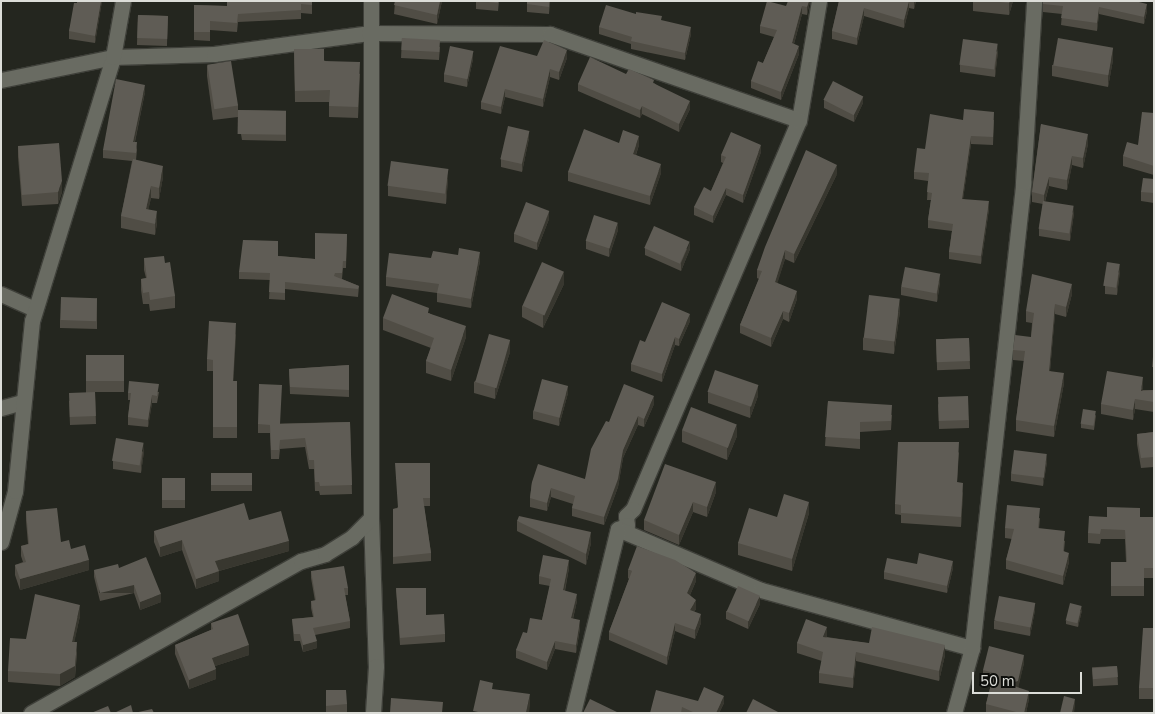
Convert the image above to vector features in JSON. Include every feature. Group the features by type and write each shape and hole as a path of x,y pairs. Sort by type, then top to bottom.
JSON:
{"street":[{"path":"1,542 15,491 22,402 36,309 113,56 123,1"},
{"path":"371,1 369,33 371,518 376,666 373,713"},
{"path":"618,529 627,525 626,516 637,500 799,120 820,1"},
{"path":"954,713 972,648 1023,183 1034,1"},
{"path":"1,80 113,56 214,54 369,33 550,34 799,120"},
{"path":"1,294 36,309"},
{"path":"1,408 22,402"},
{"path":"32,713 301,561 325,554 352,537 371,518"},
{"path":"618,529 761,590 972,648"},
{"path":"573,713 618,529"}],"building":[{"path":"77,1 101,1 95,36 69,31 74,3 77,3"},
{"path":"227,1 312,1 312,5 301,4 301,10 238,14 237,23 210,21 210,32 194,32 194,5 227,6"},
{"path":"395,1 440,1 437,15 394,5"},
{"path":"478,1 498,1 498,3"},
{"path":"527,1 549,1 549,7 527,4"},
{"path":"767,1 786,6 788,1 809,1 807,7 802,6 792,43 799,46 781,92 751,81 758,61 763,63 777,30 760,26"},
{"path":"839,1 909,1 904,20 864,8 857,38 832,31"},
{"path":"990,1 1010,1 1009,3"},
{"path":"1043,1 1135,1 1147,4 1144,17 1099,7 1097,23 1061,18 1063,6 1043,4"},
{"path":"606,5 636,14 636,12 662,16 661,20 691,27 685,53 631,41 632,37 599,27"},
{"path":"138,15 168,16 167,39 137,38"},
{"path":"402,38 440,40 439,52 401,50"},
{"path":"1058,38 1113,48 1108,75 1053,66"},
{"path":"963,39 998,44 994,70 959,65"},
{"path":"544,40 567,50 559,72 550,69 543,99 505,89 501,107 481,102 500,46 537,56"},
{"path":"450,46 473,51 467,79 444,74"},
{"path":"294,49 324,49 324,61 360,62 358,107 329,106 330,90 295,91"},
{"path":"590,57 626,74 629,69 654,80 653,83 690,101 679,124 642,106 640,110 578,84"},
{"path":"231,61 238,105 214,109 207,65"},
{"path":"116,79 145,85 133,142 137,142 136,153 103,150"},
{"path":"833,81 863,96 854,115 823,100"},
{"path":"964,109 994,112 993,137 971,136 962,199 989,201 981,256 949,252 953,224 928,220 932,193 927,192 929,173 914,172 917,148 925,149 930,114 963,120"},
{"path":"238,110 286,111 286,135 238,134"},
{"path":"1142,112 1154,113 1154,166 1123,156 1127,142 1138,145"},
{"path":"1041,124 1088,134 1083,158 1072,156 1067,180 1049,177 1044,195 1032,192"},
{"path":"508,126 529,131 522,164 500,159"},
{"path":"584,129 619,143 623,130 639,136 633,154 661,164 650,196 568,172"},
{"path":"731,132 761,145 743,195 726,188 713,216 694,207 704,187 711,191 726,157 721,155"},
{"path":"59,143 62,181 58,192 22,195 18,146"},
{"path":"806,150 837,165 794,254 785,250 775,282 797,291 789,313 783,311 771,338 740,325 762,271 757,270 765,247"},
{"path":"133,159 163,166 159,188 151,186 146,209 157,211 155,224 121,216"},
{"path":"391,161 448,169 445,194 388,186"},
{"path":"1143,178 1154,179 1154,193 1141,192"},
{"path":"1043,201 1074,206 1069,234 1039,229"},
{"path":"526,202 549,211 537,243 514,234"},
{"path":"594,215 618,223 609,248 586,241"},
{"path":"654,226 690,242 680,264 644,248"},
{"path":"315,233 347,234 346,261 343,261 342,273 335,273 334,276 359,286 358,289 285,282 285,293 269,292 270,273 239,272 243,240 278,241 278,256 315,259"},
{"path":"459,248 480,252 471,299 437,293 439,284 386,277 389,253 431,258 433,251 458,255"},
{"path":"164,256 165,263 170,262 175,296 150,300 149,292 143,293 141,279 147,278 144,258"},
{"path":"542,262 564,272 544,316 522,306"},
{"path":"1107,262 1120,264 1116,288 1103,286"},
{"path":"905,267 940,274 937,294 901,287"},
{"path":"1032,274 1072,284 1066,307 1055,304 1049,371 1064,373 1054,426 1016,420 1025,351 1013,350 1015,335 1031,337 1034,313 1026,311"},
{"path":"392,294 429,308 428,313 466,326 451,370 426,361 434,338 383,318"},
{"path":"869,295 900,299 895,341 864,338"},
{"path":"61,297 97,298 96,321 60,320"},
{"path":"662,302 690,314 679,339 675,337 662,374 631,364 640,340 645,342"},
{"path":"209,321 236,323 233,381 237,381 237,427 213,427 213,360 207,359"},
{"path":"489,334 510,340 496,388 475,382"},
{"path":"969,338 970,361 937,362 936,339"},
{"path":"86,355 124,355 124,381 86,381"},
{"path":"349,365 349,390 290,387 289,369"},
{"path":"715,370 758,385 751,407 708,392"},
{"path":"1107,371 1143,377 1141,391 1154,390 1154,402 1135,399 1133,410 1101,404"},
{"path":"542,379 568,386 560,418 533,411"},
{"path":"129,381 159,384 157,396 152,395 148,420 128,417 131,393 128,393"},
{"path":"259,384 282,385 280,424 350,422 352,485 320,486 319,482 315,482 314,460 309,460 305,438 280,440 279,450 271,450 270,425 258,424"},
{"path":"624,384 654,396 644,419 638,416 623,450 618,479 604,517 572,508 575,496 551,488 547,503 530,498 532,482 538,464 585,479 591,449 606,421 609,422"},
{"path":"95,392 96,416 70,417 69,393"},
{"path":"968,396 969,420 939,421 938,397"},
{"path":"828,401 892,405 891,421 860,422 860,439 825,437"},
{"path":"691,407 737,425 728,448 682,430"},
{"path":"1083,409 1096,411 1093,426 1081,424"},
{"path":"1154,432 1154,457 1141,458 1137,434"},
{"path":"116,438 144,443 140,466 112,461"},
{"path":"898,442 959,442 957,482 963,483 961,517 901,513 901,505 895,504"},
{"path":"1014,450 1047,454 1044,478 1011,474"},
{"path":"395,463 430,463 430,498 423,498 431,553 393,557 393,509 398,508"},
{"path":"665,464 716,482 707,507 693,502 679,535 644,520"},
{"path":"211,473 252,473 252,485 211,485"},
{"path":"162,478 185,478 185,500 162,500"},
{"path":"784,494 809,502 792,559 738,543 749,508 777,517"},
{"path":"244,503 249,520 281,511 289,541 215,561 219,571 196,579 182,540 160,547 154,531"},
{"path":"1007,505 1040,508 1038,528 1065,531 1063,551 1069,553 1063,576 1006,560 1014,529 1005,528"},
{"path":"1107,507 1140,508 1140,517 1154,517 1154,568 1144,568 1144,586 1111,586 1111,562 1127,562 1125,530 1101,529 1100,534 1088,533 1089,516 1107,517"},
{"path":"57,508 61,542 69,540 71,549 85,545 89,560 20,579 15,565 26,562 21,546 29,544 26,511"},
{"path":"519,516 591,532 586,554 517,521"},
{"path":"637,546 675,560 696,573 687,593 696,600 690,610 701,614 695,630 675,623 667,657 609,632 632,571 628,570"},
{"path":"919,553 953,561 947,586 884,572 887,558 917,564"},
{"path":"543,555 569,560 563,590 577,594 571,618 580,620 576,645 555,641 547,662 516,650 523,632 527,633 530,618 542,620 551,579 539,576"},
{"path":"146,557 161,594 140,602 134,585 100,593 94,570 118,564 119,568"},
{"path":"344,566 348,588 344,588 350,621 313,628 317,641 303,645 300,634 294,634 292,619 314,617 311,601 316,600 311,571"},
{"path":"738,586 760,596 749,621 727,612"},
{"path":"396,588 426,588 426,615 444,614 445,634 400,638"},
{"path":"35,594 80,605 72,642 77,642 75,666 60,674 8,671 10,638 26,639"},
{"path":"999,596 1035,603 1031,628 994,621"},
{"path":"1070,603 1082,606 1077,623 1066,620"},
{"path":"238,614 249,645 212,658 216,669 189,680 175,645 213,629 211,623"},
{"path":"806,619 827,627 823,637 869,643 872,627 945,645 939,671 856,652 853,678 819,673 823,652 797,643"},
{"path":"1143,628 1154,628 1154,688 1139,688"},
{"path":"989,646 1024,655 1018,681 1008,684 1029,691 1024,713 986,704 994,673 983,670"},
{"path":"1117,666 1118,677 1093,679 1092,668"},
{"path":"480,680 493,683 492,689 530,694 526,713 483,713 473,711"},
{"path":"704,687 724,696 716,713 695,713 682,707 681,713 650,713 656,690 698,701"},
{"path":"326,690 346,690 347,704 326,706"},
{"path":"1064,696 1075,699 1072,713 1060,713"},
{"path":"391,698 443,702 442,713 390,713"},
{"path":"590,699 619,713 583,713"},
{"path":"753,699 780,713 746,713"},
{"path":"131,705 133,713 114,713"},
{"path":"108,706 111,713 91,713"},
{"path":"152,709 154,713 134,713"}]}
